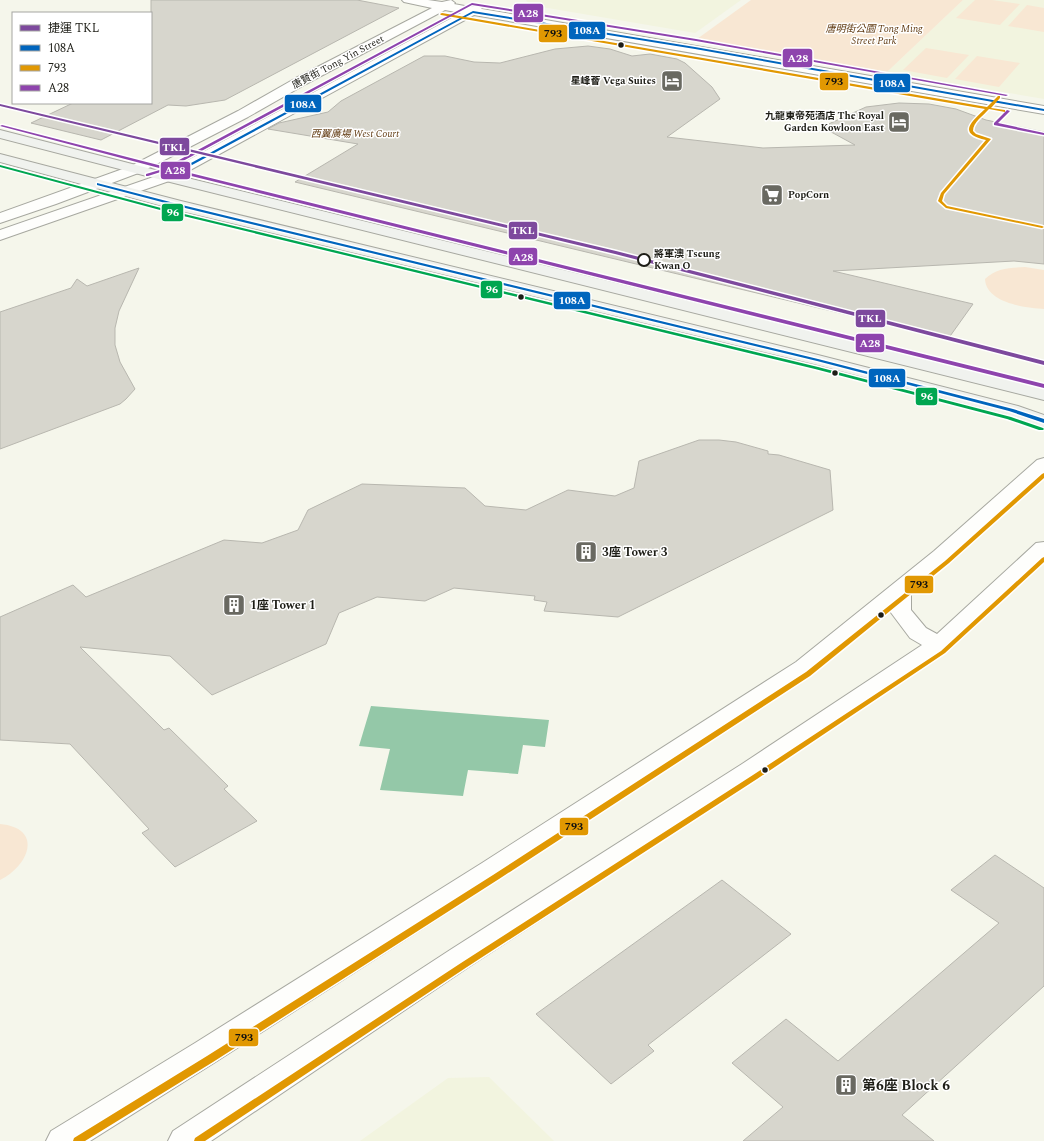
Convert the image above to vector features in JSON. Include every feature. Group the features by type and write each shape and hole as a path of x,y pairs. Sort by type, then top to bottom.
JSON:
{"main road":[{"path":"0,134 167,177 1044,394"},
{"path":"0,158 127,192 818,360 1011,410 1044,421"}],"street":[{"path":"408,0 443,6 482,6"},
{"path":"456,0 556,25 1044,110"},
{"name":"唐賢街 Tong Yin Street","path":"0,218 98,184 136,169 174,148 243,114 301,81 456,0"},
{"name":"唐賢街 Tong Yin Street","path":"0,235 167,177 482,6"},
{"path":"62,1141 206,1052 741,709 804,667 942,556 1044,464"},
{"path":"184,1141 460,958 751,770 939,645 1044,548"},
{"path":"900,589 900,611 918,633 939,645"}],"shaded area":[{"path":"526,0 741,0 695,33 530,5"},
{"path":"963,0 1044,0 1044,99 887,72"},
{"path":"371,706 549,720 545,747 523,745 518,774 468,770 463,796 380,790 390,749 359,746"},
{"path":"489,1077 554,1141 360,1141 448,1078"}],"green space":[{"name":"唐明街公園 Tong Ming Street Park","path":"751,0 963,0 887,72 697,39"},
{"path":"975,0 992,0 1020,4 1000,25 956,18"},
{"path":"1027,5 1044,8 1044,32 1008,26"},
{"path":"926,48 969,55 947,78 903,70"},
{"path":"977,56 1020,63 999,87 955,79"},
{"path":"1025,267 1044,270 1044,309 1008,303 992,294 987,287 985,279 989,275 1004,269"},
{"path":"0,824 14,827 22,832 27,840 27,848 25,857 19,865 0,880"}],"building":[{"path":"151,0 357,0 399,8 225,100 186,106 168,105 101,140 31,123 71,104 152,104"},
{"name":"PopCorn","path":"588,46 610,49 632,56 650,54 677,59 685,63 712,87 720,99 667,137 763,148 855,145 822,127 866,107 899,103 929,104 956,109 986,120 1044,132 1044,264 1014,261 833,271 973,304 948,339 295,182 358,144 268,129 279,123 328,112 341,101 424,56 445,56 474,62 500,63 555,49"},
{"path":"139,268 119,311 115,328 115,345 120,362 135,389 120,404 0,449 0,312 71,288 77,279 87,286"},
{"path":"699,440 736,442 768,451 768,454 779,455 830,470 833,510 618,617 544,611 547,602 534,600 535,596 454,588 425,601 377,597 339,613 326,644 212,695 170,656 80,647 164,730 169,728 228,786 224,789 257,821 175,867 142,833 149,829 70,744 0,740 0,617 73,585 86,597 224,540 262,543 298,530 308,510 362,484 465,488 485,506 526,510 568,490 615,496 634,488 639,461"},
{"name":"第6座 Block 6","path":"995,855 1044,888 1044,986 902,1115 934,1141 743,1141 783,1107 732,1063 786,1019 838,1061 999,923 951,890"},
{"path":"722,880 791,934 648,1045 654,1051 611,1084 536,1014"}],"metro line":[{"name":"TKL","path":"0,105 616,253 1044,363"}],"transit line":[{"name":"A28","path":"147,175 164,170 472,4 696,40 1006,95"},
{"name":"108A","path":"167,177 473,12 695,48 1044,110"},
{"name":"793","path":"442,14 1004,111"},
{"name":"793","path":"999,97 973,123 971,127 971,131 975,135 989,139 942,194 940,201 946,207 1042,227"},
{"name":"A28","path":"1008,111 995,124 1044,134"},
{"name":"A28","path":"2,126 169,169 1044,386"},
{"name":"96","path":"0,166 175,213 816,368 1009,418 1041,429"},
{"name":"108A","path":"98,184 177,205 818,360 1011,410 1044,421"},
{"name":"793","path":"77,1141 210,1059 496,877 808,674 947,562 1044,475"},
{"name":"793","path":"198,1141 464,965 755,777 943,652 1044,559"}],"place":[{"name":"星峰薈 Vega Suites","path":"672,81"},
{"name":"九龍東帝苑酒店 The Royal Garden Kowloon East","path":"899,122"},
{"name":"PopCorn","path":"772,195"},
{"name":"將軍澳 Tseung Kwan O","path":"644,260"},
{"name":"3座 Tower 3","path":"586,552"},
{"name":"1座 Tower 1","path":"234,605"},
{"name":"第6座 Block 6","path":"846,1085"}],"park label":[{"name":"西翼廣場 West Court","path":"355,134"}]}
